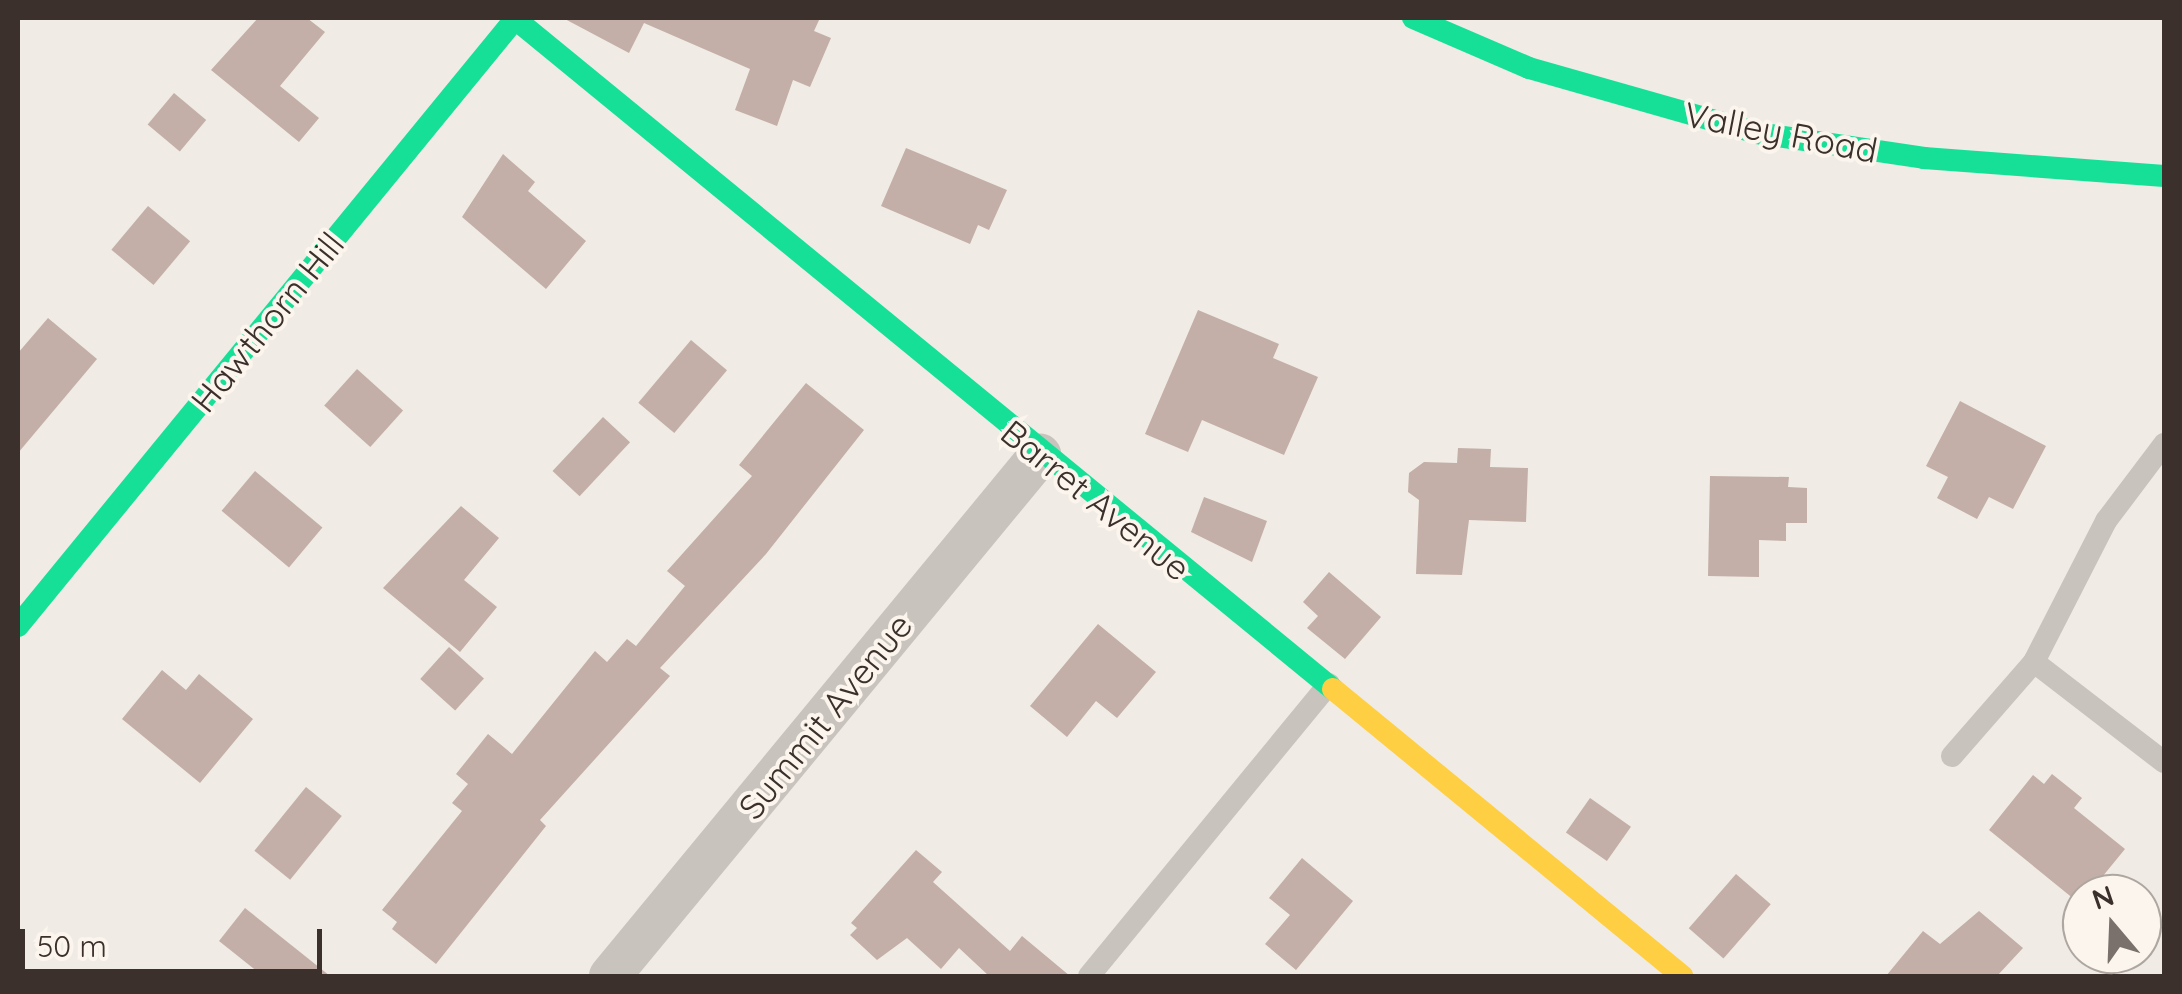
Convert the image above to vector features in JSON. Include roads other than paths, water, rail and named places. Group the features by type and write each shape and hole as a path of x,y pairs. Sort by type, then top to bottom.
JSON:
{"street":[{"name":"Barret Avenue","path":"515,18 1040,455 1329,684 1682,976"},
{"name":"Hawthorn Hill","path":"18,626 515,18"},
{"name":"Valley Road","path":"1414,18 1529,68 1758,133 1924,158 2164,176"},
{"name":"Summit Avenue","path":"610,976 1040,455"}],"lane":[{"path":"1952,756 2034,662 2106,521 2164,444"},
{"path":"2034,662 2164,762"},
{"path":"1089,976 1329,684"}]}
